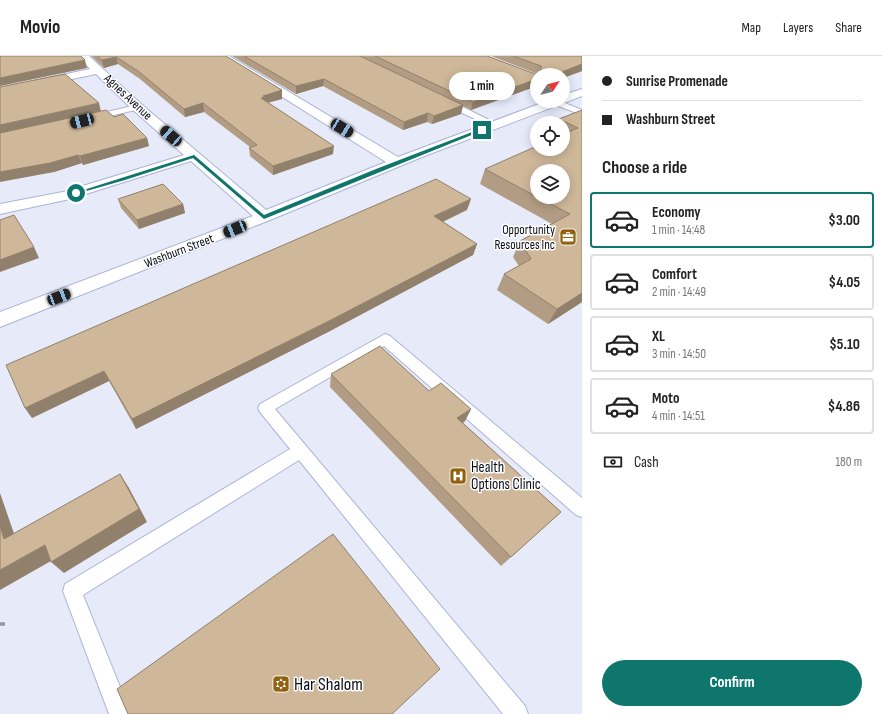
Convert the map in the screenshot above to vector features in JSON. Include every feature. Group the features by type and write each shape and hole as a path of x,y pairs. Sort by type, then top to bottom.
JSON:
{"street":[{"name":"Agnes Avenue","path":"83,56 137,107 264,217"},
{"path":"222,56 397,162"},
{"path":"0,91 99,70"},
{"name":"Washburn Street","path":"0,320 264,217 397,162 536,108"},
{"path":"0,209 72,194 194,156"}],"lane":[{"path":"436,97 494,125"},
{"path":"570,105 582,113"},
{"path":"82,121 137,107"},
{"path":"516,714 265,408 385,339 582,509"},
{"path":"120,714 72,591 300,451"}],"building":[{"path":"0,56 81,56 85,60 0,78"},
{"path":"97,56 226,56 282,90 261,98 334,146 273,166 249,148 257,145 203,103 184,109 138,71 116,57 102,60"},
{"path":"244,56 360,56 463,105 434,116 428,113 404,122 324,79 296,86"},
{"path":"375,56 487,56 530,72 530,82 473,102"},
{"path":"513,56 582,56 582,64 570,69 541,68 541,66"},
{"path":"65,74 99,103 0,125 0,87"},
{"path":"106,110 114,117 123,114 147,138 50,163 0,172 0,133"},
{"path":"582,110 582,293 557,309 504,274 531,259 520,241 570,214 551,204 570,204 570,164 530,164 530,193 485,169 530,149 530,156 570,156 570,131 578,128 570,124 570,116 567,116"},
{"path":"436,179 471,199 434,216 477,244 331,320 132,419 104,371 25,408 6,365"},
{"path":"163,184 183,204 137,220 118,199"},
{"path":"14,215 34,247 0,260 0,220"},
{"name":"Health Options Clinic","path":"380,346 429,391 441,383 471,409 457,418 561,512 511,557 331,374"},
{"path":"120,474 139,509 51,562 45,545 0,570 0,526 4,539"},
{"path":"333,534 440,669 392,714 128,714 117,689"}],"place":[{"name":"Opportunity Resources Inc","path":"568,237"},
{"name":"Health Options Clinic","path":"458,476"},
{"name":"Har Shalom","path":"281,684"}],"route":[{"path":"76,193 194,156 264,217 417,154 482,130"}]}
